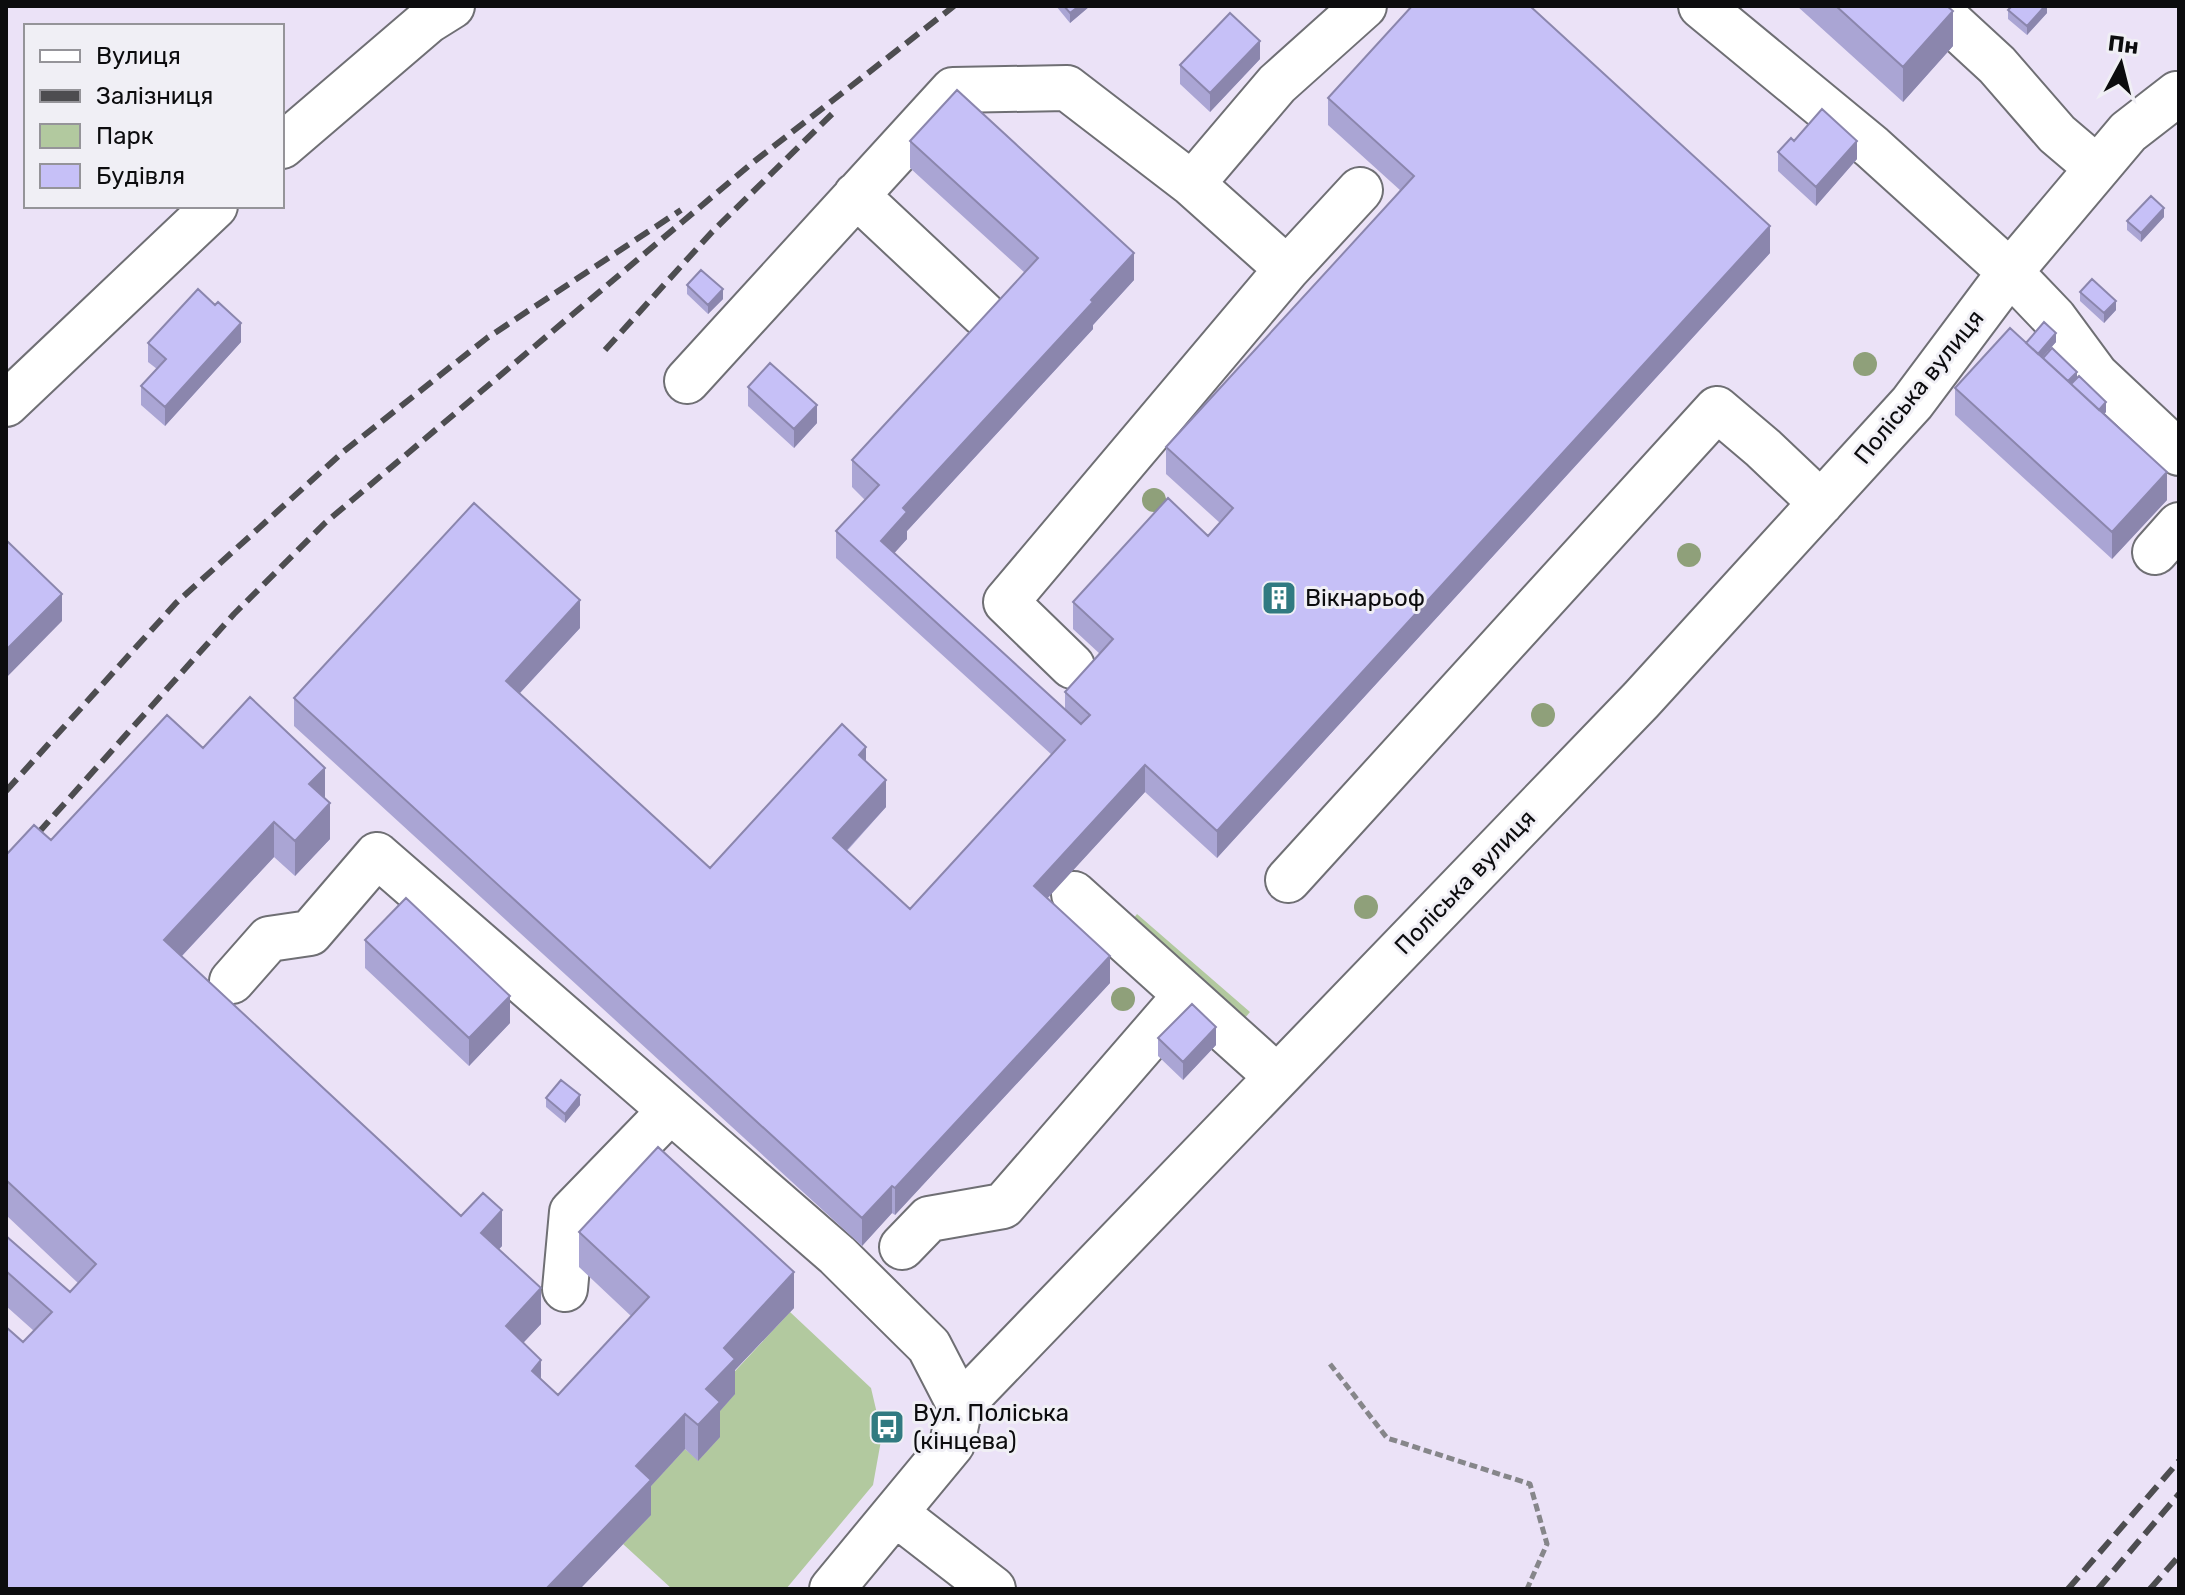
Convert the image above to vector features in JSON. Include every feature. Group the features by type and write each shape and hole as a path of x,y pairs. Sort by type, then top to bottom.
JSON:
{"street":[{"path":"284,144 428,21 452,6"},
{"path":"1192,184 1277,84 1364,6"},
{"path":"1701,6 1872,147 2010,272 2054,318 2096,375 2179,453"},
{"path":"1933,6 1997,65 2057,134 2097,168"},
{"path":"687,381 953,90 1067,88 1192,184 1287,269"},
{"name":"Поліська вулиця","path":"960,1406 1641,700 1912,403 2010,272 2128,132 2179,95"},
{"path":"1072,666 1006,602 1287,269 1360,190"},
{"path":"856,195 983,314"},
{"path":"6,404 213,208"},
{"path":"1288,880 1717,409 1821,503"},
{"path":"232,981 269,939 310,933 377,855 837,1255 929,1346 960,1406 952,1444 832,1589"},
{"path":"1074,894 1276,1076"},
{"path":"902,1247 929,1219 1003,1206 1186,995"},
{"path":"565,1289 572,1212 670,1111"},
{"path":"895,1513 993,1589"}],"path":[{"path":"1330,1364 1387,1438 1530,1484 1547,1544 1527,1589"}],"shaded area":[{"path":"6,6 2179,6 2179,1589 6,1589"}],"green space":[{"path":"1137,914 1250,1012 1239,1025 1126,928"},
{"path":"790,1312 871,1388 882,1435 873,1485 786,1589 672,1589 623,1544 650,1515 636,1501 685,1449 698,1460 706,1425 724,1383"}],"building":[{"path":"1064,6 1079,6 1070,13"},
{"name":"Вікнарьоф","path":"1412,6 1530,6 1770,226 1217,831 1145,765 1034,886 1110,956 895,1188 892,1186 862,1218 294,698 474,503 580,600 506,681 710,868 842,724 866,747 859,755 886,780 833,838 910,909 1065,740 836,531 879,485 852,460 1038,258 910,141 957,90 1134,253 1091,300 1093,302 903,508 907,512 881,541 1081,724 1090,715 1065,692 1113,639 1073,602 1168,498 1208,536 1233,508 1166,447 1414,176 1328,98"},
{"path":"1836,6 1947,6 1953,11 1903,67"},
{"path":"2012,6 2045,6 2027,26 2008,10"},
{"path":"1230,13 1260,41 1210,93 1180,65"},
{"path":"1822,109 1857,141 1816,187 1778,152 1791,138 1794,141"},
{"path":"2151,196 2164,208 2141,233 2127,221"},
{"path":"701,270 723,289 708,305 687,285"},
{"path":"2092,279 2116,301 2104,313 2080,292"},
{"path":"198,289 241,323 165,407 141,386 166,359 148,343"},
{"path":"2044,322 2056,333 2038,354 2026,343"},
{"path":"2010,328 2167,472 2112,532 1955,388"},
{"path":"2052,348 2077,372 2068,381 2043,358"},
{"path":"770,363 817,405 794,429 748,387"},
{"path":"2079,376 2106,402 2099,410 2071,384"},
{"path":"6,540 62,594 6,650"},
{"path":"250,697 325,768 309,784 330,803 295,841 274,822 164,940 461,1216 483,1193 502,1210 481,1233 541,1288 506,1326 541,1360 532,1371 558,1395 649,1297 579,1232 658,1147 794,1272 724,1348 735,1359 706,1389 720,1402 698,1425 685,1414 636,1466 651,1480 546,1589 6,1589 6,1327 23,1342 52,1312 6,1271 6,1236 70,1292 96,1264 6,1180 6,855 34,825 51,840 167,715 203,748"},
{"path":"406,898 510,996 469,1038 365,940"},
{"path":"1192,1004 1216,1027 1183,1062 1158,1038"},
{"path":"561,1080 580,1095 565,1114 546,1098"}],"railway":[{"path":"6,869 234,614 325,523 751,164 954,6"},
{"path":"605,350 712,232 832,114"},
{"path":"6,791 176,603 343,452 487,338 681,210"},
{"path":"2068,1589 2179,1461"},
{"path":"2098,1589 2179,1494"},
{"path":"2150,1589 2179,1556"}],"place":[{"name":"Вікнарьоф","path":"1279,598"},
{"name":"Вул. Поліська (кінцева)","path":"887,1427"}]}
